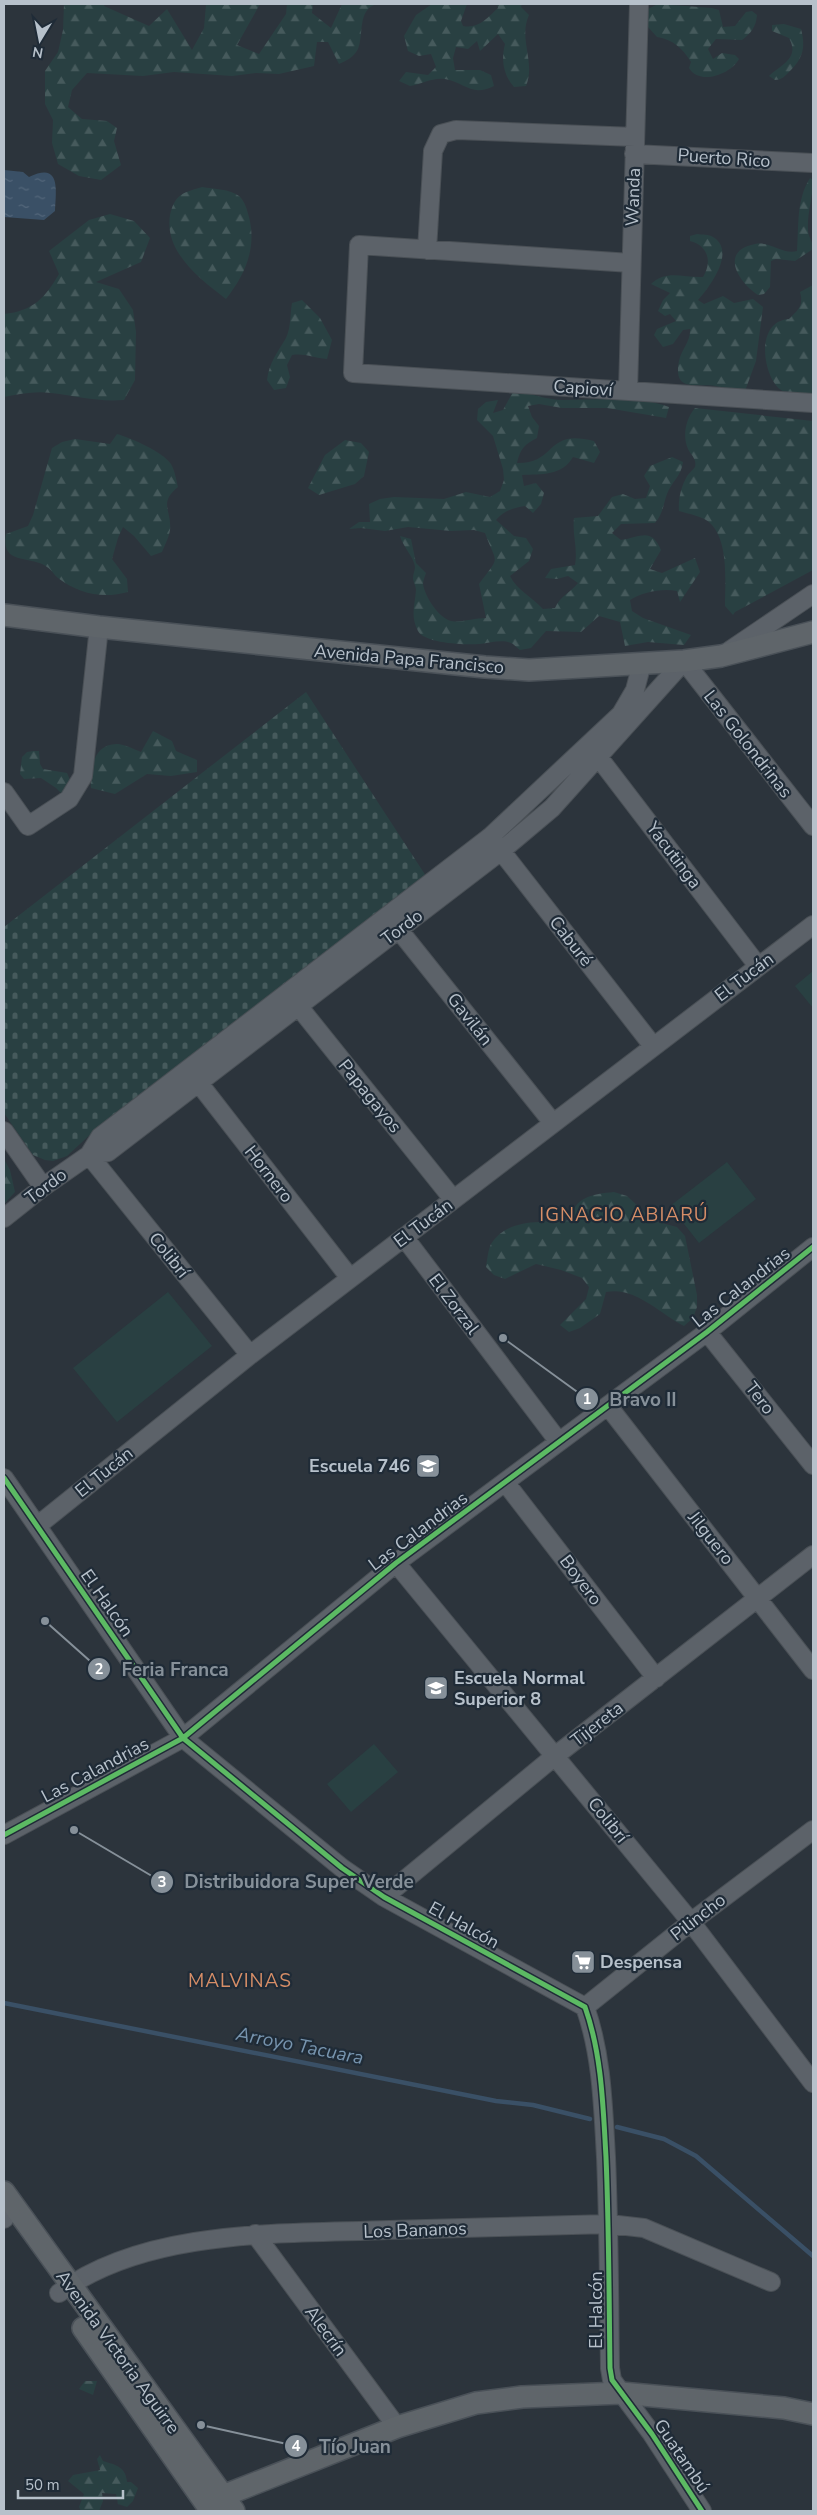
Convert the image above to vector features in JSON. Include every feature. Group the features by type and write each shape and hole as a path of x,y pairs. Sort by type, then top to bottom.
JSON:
{"main road":[{"name":"Avenida Papa Francisco","path":"4,615 99,627 529,670 684,661 721,656 813,632"},
{"name":"Avenida Victoria Aguirre","path":"4,2192 64,2289 219,2506"},
{"name":"Avenida Victoria Aguirre","path":"4,2217 64,2289"},
{"path":"219,2506 397,2427 476,2403 522,2397 621,2393 784,2408 813,2414"}],"street":[{"name":"Wanda","path":"628,391 639,4"},
{"name":"Puerto Rico","path":"427,250 433,151 441,134 456,130 635,145 813,163"},
{"name":"Capioví","path":"427,250 359,246 353,372 813,404"},
{"path":"427,250 631,263"},
{"path":"721,656 813,594"},
{"path":"4,792 28,826 69,799 83,776 99,627"},
{"name":"Tordo","path":"193,1076 288,992 490,836 594,751 684,661"},
{"name":"Las Golondrinas","path":"684,661 813,826"},
{"name":"Tordo","path":"4,1218 43,1187 89,1155 100,1137 298,1006 501,851 552,808 621,714 635,690 642,663"},
{"name":"Yacutinga","path":"594,751 758,966"},
{"name":"Caburé","path":"490,836 653,1046"},
{"name":"Gavilán","path":"388,915 553,1123"},
{"name":"El Tucán","path":"37,1526 250,1355 813,925"},
{"name":"Papagayos","path":"288,992 453,1199"},
{"name":"Hornero","path":"193,1076 350,1278"},
{"path":"4,1131 43,1187"},
{"name":"Colibrí","path":"89,1155 250,1355"},
{"name":"El Zorzal","path":"404,1237 559,1442"},
{"name":"Las Calandrias","path":"4,1835 183,1738 396,1563 707,1332 812,1251"},
{"name":"Tero","path":"707,1332 813,1465"},
{"name":"Jilguero","path":"608,1406 813,1670"},
{"name":"El Halcón","path":"4,1478 183,1738 342,1868 384,1897 585,2007 594,2033 603,2092 609,2224 610,2368 612,2380 621,2393"},
{"name":"Boyero","path":"505,1482 656,1678"},
{"name":"Tijereta","path":"384,1897 555,1756 813,1556"},
{"name":"Colibrí","path":"396,1563 691,1922 813,2082"},
{"name":"Pilincho","path":"585,2007 691,1922 813,1830"},
{"name":"Los Bananos","path":"64,2289 85,2275 130,2257 159,2249 255,2234 609,2224 644,2228 771,2282"},
{"name":"Alecrín","path":"255,2234 397,2427"},
{"name":"Guatambú","path":"621,2393 652,2434 702,2511"}],"green space":[{"path":"64,4 105,4 104,6 149,26 167,9 192,50 204,28 206,4 260,4 237,45 259,54 286,14 287,4 313,4 312,13 331,28 342,4 377,4 366,11 358,49 350,58 339,64 328,42 317,42 314,66 279,74 256,73 232,76 174,72 143,76 87,73 72,90 68,107 82,119 107,121 117,128 114,141 121,165 101,180 79,176 58,164 52,143 53,120 45,104 45,71 58,52 63,30"},
{"path":"432,4 467,4 461,21 463,26 474,26 486,19 498,8 497,4 522,4 521,7 529,15 525,33 529,68 526,86 514,87 507,77 503,61 505,44 498,34 480,51 477,41 468,49 456,47 453,58 455,70 480,70 491,75 494,86 474,90 445,79 432,80 410,86 399,81 406,72 428,75 436,67 431,54 419,56 408,51 404,36 416,15"},
{"path":"658,4 719,10 723,27 735,26 746,12 752,11 757,15 756,23 742,40 716,39 708,49 713,59 722,53 735,55 739,59 723,73 708,77 700,76 689,68 691,62 681,49 668,40 657,37 648,27 648,9"},
{"path":"784,24 801,29 803,48 800,58 793,68 782,78 775,80 769,76 788,60 792,51 789,38 772,31 772,25"},
{"path":"810,178 813,180 808,230 813,249 795,261 776,259 771,261 770,287 764,294 758,295 744,283 739,275 735,260 737,253 755,244 766,244 792,252 797,251 800,204"},
{"path":"202,187 227,191 239,196 244,203 249,217 251,240 248,261 239,280 226,299 205,283 178,253 170,228 170,215 177,199 186,192"},
{"path":"110,214 134,221 150,238 141,262 96,282 119,289 133,310 136,332 135,380 124,400 96,399 45,392 4,397 4,314 23,310 37,302 49,290 59,274 49,251 89,220"},
{"path":"697,234 713,237 720,243 722,251 719,269 698,300 704,304 723,296 734,303 753,299 763,307 756,361 745,391 733,391 719,387 684,383 680,379 678,372 679,361 689,338 690,329 683,330 673,344 663,347 654,335 657,329 676,321 670,314 665,316 658,311 663,300 670,293 651,284 657,279 669,275 703,277 706,271 708,265 707,254 701,246 690,241 690,236"},
{"path":"813,285 813,398 811,398 784,392 777,386 771,377 765,352 766,340 770,330 778,322 789,319 795,313 801,304 800,292"},
{"path":"302,300 320,318 332,340 327,359 292,355 287,365 290,377 286,388 274,390 267,380 270,368 288,334 292,303"},
{"path":"514,390 557,400 617,399 657,403 669,407 666,418 607,408 562,408 539,404 528,406 532,417 539,426 537,438 529,442 524,448 517,463 530,462 539,458 567,439 578,438 594,441 600,452 594,463 573,457 563,468 557,471 544,474 522,475 524,486 536,483 544,493 541,504 533,513 525,506 505,512 496,520 514,536 526,538 533,549 529,561 510,576 513,581 543,609 555,608 560,600 578,583 568,576 557,579 545,578 551,569 575,565 574,518 598,516 612,497 623,494 635,499 646,498 650,486 644,476 650,466 672,457 683,462 655,523 621,524 612,533 621,540 645,535 653,538 661,550 650,569 662,573 695,558 700,572 680,602 677,591 671,590 653,591 630,600 632,611 643,618 691,635 684,645 648,642 625,646 620,622 599,616 581,632 546,631 531,648 520,650 504,641 466,644 447,643 429,639 418,631 414,620 416,590 413,578 415,567 413,559 400,536 411,539 416,563 426,573 423,584 424,589 433,606 446,619 458,621 486,618 479,584 495,560 485,533 474,530 451,531 408,527 385,531 361,528 349,529 359,522 370,522 369,504 380,499 394,497 444,499 466,492 490,497 500,491 504,480 503,469 493,436 477,420 478,409 486,402 498,400 493,413 503,410"},
{"path":"695,408 813,421 813,570 735,612 733,615 725,606 725,563 721,541 717,532 708,521 679,511 683,484 695,467 694,459 686,444 685,433 689,417"},
{"path":"117,434 146,446 167,459 174,469 178,487 167,502 170,530 162,552 151,556 134,536 123,527 112,559 127,579 128,592 109,595 92,594 74,588 40,563 12,555 5,544 6,534 28,526 33,515 52,448 62,442 75,439 110,444"},
{"path":"345,440 361,443 369,452 364,476 355,484 319,495 308,488 325,455"},
{"path":"306,692 426,876 94,1131 67,1156 53,1161 33,1155 4,1113 4,927"},
{"path":"153,731 172,741 176,751 197,760 197,772 171,776 147,774 115,794 91,788 92,765 98,752 110,745 118,744 141,752"},
{"path":"39,751 40,764 43,769 67,773 70,780 63,790 64,796 41,778 24,779 20,774 22,757 27,752"},
{"path":"813,971 813,1008 795,986"},
{"path":"4,1159 10,1170 15,1192 4,1204"},
{"path":"727,1162 756,1199 699,1243 670,1206"},
{"path":"614,1192 627,1196 654,1221 677,1227 685,1236 697,1295 697,1307 693,1318 684,1326 637,1297 617,1291 606,1292 600,1314 580,1328 569,1332 560,1325 586,1299 589,1287 582,1278 561,1270 536,1264 505,1279 494,1275 486,1267 491,1244 498,1235 507,1229 528,1223 571,1220 576,1206 585,1198"},
{"path":"168,1292 212,1346 117,1422 73,1368"},
{"path":"374,1744 398,1772 351,1812 327,1784"},
{"path":"85,2381 97,2381 93,2395 79,2389"},
{"path":"100,2455 103,2461 116,2465 122,2470 125,2473 127,2482 131,2482 138,2488 133,2501 127,2507 118,2504 116,2494 102,2493 103,2501 99,2511 81,2511 79,2507 84,2494 68,2481 73,2475 100,2470 97,2459"}],"water":[{"path":"4,170 23,172 29,177 39,173 52,175 56,187 55,211 44,220 4,217"}],"waterway":[{"name":"Arroyo Tacuara","path":"4,2003 496,2101 533,2105 590,2119"},
{"name":"Arroyo Tacuara","path":"617,2127 664,2139 696,2156 813,2256"}],"cycle path":[{"path":"4,1835 183,1738 396,1563 707,1332 813,1247"},
{"path":"4,1478 183,1738 342,1868 384,1897 585,2007 595,2044 603,2100 607,2184 610,2368 612,2380 652,2434 702,2511"}],"place":[{"name":"Bravo II","path":"503,1338"},
{"name":"Escuela 746","path":"428,1466"},
{"name":"Feria Franca","path":"45,1621"},
{"name":"Escuela Normal Superior 8","path":"436,1688"},
{"name":"Distribuidora Super Verde","path":"74,1830"},
{"name":"Despensa","path":"583,1962"},
{"name":"Tío Juan","path":"201,2425"}],"district":[{"name":"IGNACIO ABIARÚ","path":"624,1214"},
{"name":"MALVINAS","path":"240,1980"}]}
